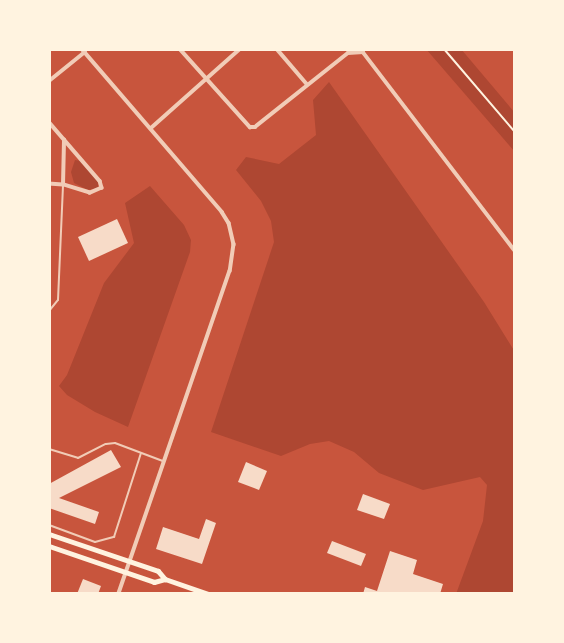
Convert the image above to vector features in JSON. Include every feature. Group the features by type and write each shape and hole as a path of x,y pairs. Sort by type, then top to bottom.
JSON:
{"main road":[{"path":"49,534 158,571 165,579 208,594"},
{"path":"49,545 154,582 165,579"}],"street":[{"path":"180,49 250,127 255,127 348,53 358,51 366,55 515,251"},
{"path":"151,128 240,49"},
{"path":"277,49 307,84"},
{"path":"49,81 84,50 222,212 229,223 234,244 230,271 119,594"},
{"path":"49,122 102,183 95,193 63,184 49,184"},
{"path":"63,138 66,160 63,184"}],"lane":[{"path":"49,311 58,300 63,184"},
{"path":"49,449 78,458 109,443 164,462"},
{"path":"49,525 99,543 114,537 141,453"}],"path":[{"path":"444,49 515,132"}],"shaded area":[{"path":"426,49 461,49 515,113 515,152"},
{"path":"329,82 484,302 515,352 515,594 456,594 483,521 487,485 480,477 423,490 379,473 354,452 329,441 310,444 281,456 211,432 274,242 271,221 261,201 236,170 246,157 279,164 316,135 313,100"},
{"path":"75,160 81,161 98,180 98,188 88,190 74,183 71,172"},
{"path":"150,186 184,225 191,240 190,252 128,427 95,412 67,395 59,386 67,375 104,283 134,243 125,203"}],"building":[{"path":"117,219 128,243 89,261 78,237"},
{"path":"111,450 121,467 59,498 99,512 95,524 49,508 49,484"},
{"path":"246,462 267,471 259,490 238,482"},
{"path":"363,494 390,504 384,519 357,510"},
{"path":"206,519 216,523 202,564 156,549 163,527 199,539"},
{"path":"332,541 366,554 361,566 327,553"},
{"path":"390,551 417,560 413,574 443,584 440,594 363,594 365,587 377,591"},
{"path":"83,579 101,586 98,594 77,594"}]}
